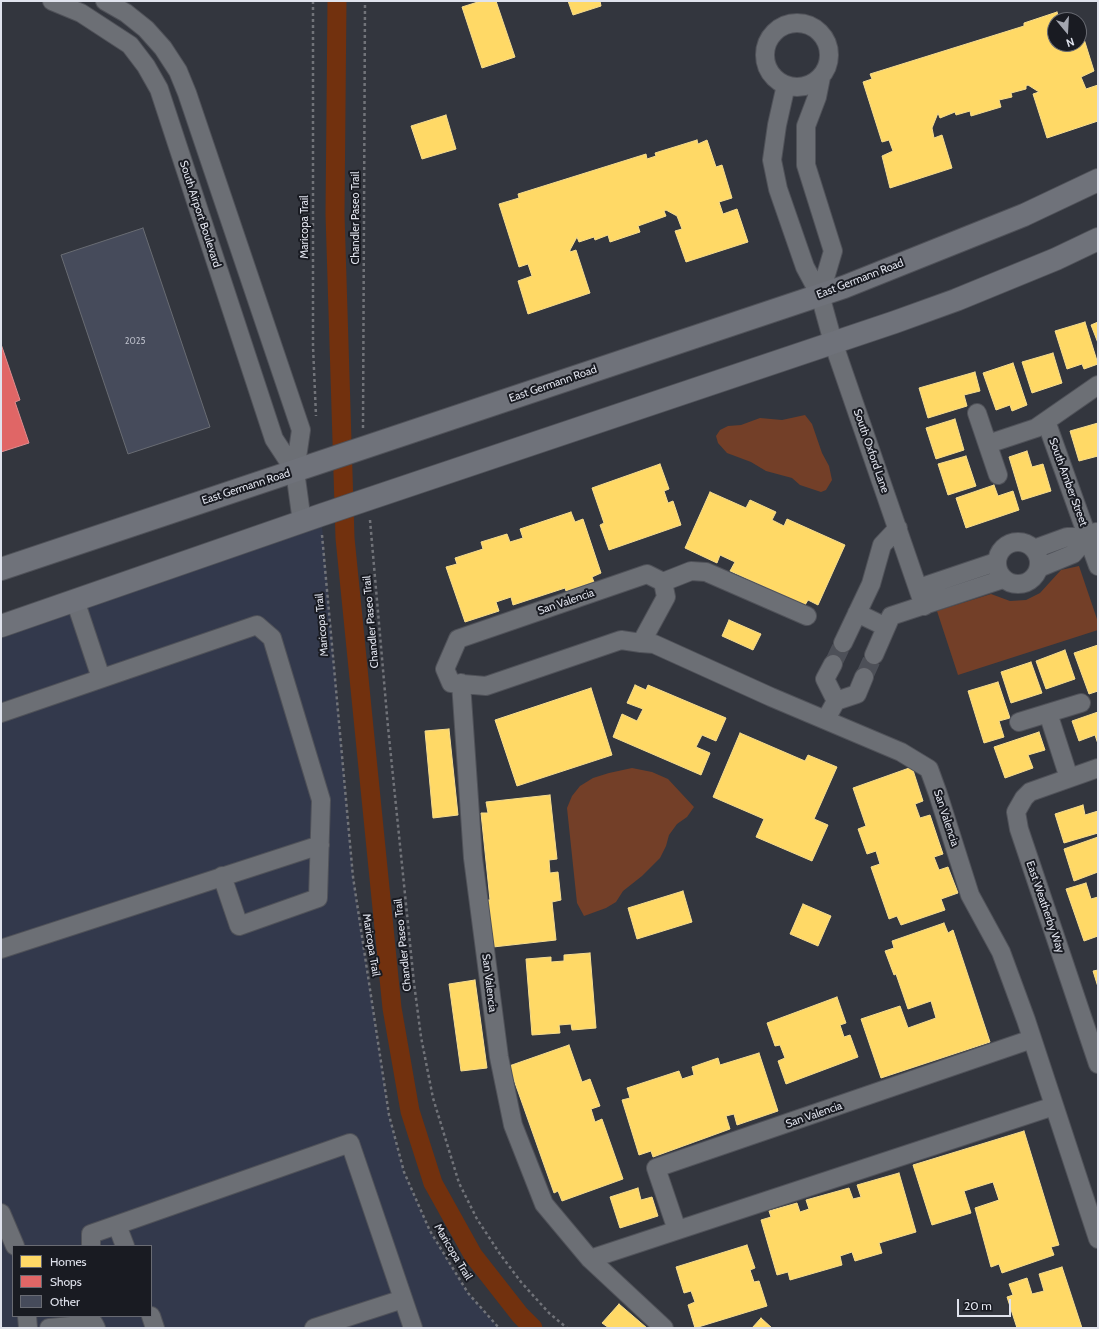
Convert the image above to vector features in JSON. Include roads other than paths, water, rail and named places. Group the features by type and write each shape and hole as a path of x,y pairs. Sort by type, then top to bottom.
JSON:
{"main road":[{"name":"East Germann Road","path":"1,569 319,463 360,442 844,287 1024,215 1098,180"},
{"path":"1,626 75,600 315,524 367,510 720,382 956,300 1098,239"}],"street":[{"name":"South Airport Boulevard","path":"52,1 81,13 130,45 146,66 159,89 274,439 295,471 315,524"},
{"name":"South Airport Boulevard","path":"105,1 126,13 146,29 164,48 178,71 187,93 301,430 295,471"},
{"path":"820,295 833,251 806,165 806,126 817,97 821,77 829,61 828,44 822,34 814,27 804,23 793,23 782,26 774,33 768,42 765,52 766,63 770,72 777,80 786,85 805,86 821,77"},
{"name":"South Oxford Lane","path":"786,85 777,125 772,160 778,189 805,267 820,295 833,342 924,606"},
{"path":"180,154 205,146"},
{"name":"South Amber Street","path":"988,444 1036,428 1098,385"},
{"path":"977,413 998,475"},
{"name":"South Amber Street","path":"1046,421 1093,534 1098,566"},
{"path":"843,643 871,584 882,545 898,528"},
{"path":"1034,549 1067,538 1093,534"},
{"path":"1039,568 1073,554 1093,534"},
{"path":"1022,542 1034,549 1038,555 1039,568 1036,575 1024,584 1017,584 1003,579 998,571 996,562 998,554 1008,544 1022,542"},
{"path":"919,588 996,562"},
{"path":"641,643 666,597 663,582 691,571 706,572 807,616"},
{"name":"San Valencia","path":"663,582 647,574 458,639 445,669 451,683 486,686 621,640 654,644 771,697 901,752 929,769 970,895 1001,952 1032,1039 1098,1239"},
{"path":"874,655 890,616 1003,579"},
{"path":"75,600 101,678"},
{"path":"857,613 886,627"},
{"path":"1,713 257,625 272,638 321,800 318,898 239,926 222,876"},
{"path":"833,664 825,679 836,701"},
{"path":"826,719 836,701 857,694 864,677"},
{"name":"San Valencia","path":"460,683 473,858 499,1057 513,1125 544,1204 590,1259 664,1328"},
{"path":"1019,722 1081,703"},
{"path":"1048,714 1069,778"},
{"name":"East Weatherby Way","path":"1098,768 1030,792 1024,798 1016,812 1019,829 1098,1064"},
{"path":"1,949 320,845"},
{"name":"San Valencia","path":"677,1230 656,1168 1032,1039"},
{"path":"590,1259 1054,1106"},
{"path":"91,1245 90,1234 350,1144 413,1328"},
{"path":"1,1213 15,1245"},
{"path":"117,1225 125,1245"},
{"path":"314,1328 403,1299"},
{"path":"27,1317 28,1328"},
{"path":"151,1317 155,1328"},
{"path":"49,1328 95,1323"}],"waterway":[{"path":"337,1 335,214 345,538 392,1008 410,1111 433,1183 473,1255 520,1315 533,1328"}],"tunnel":[{"path":"833,664 843,643"},
{"path":"864,677 874,655"}]}
